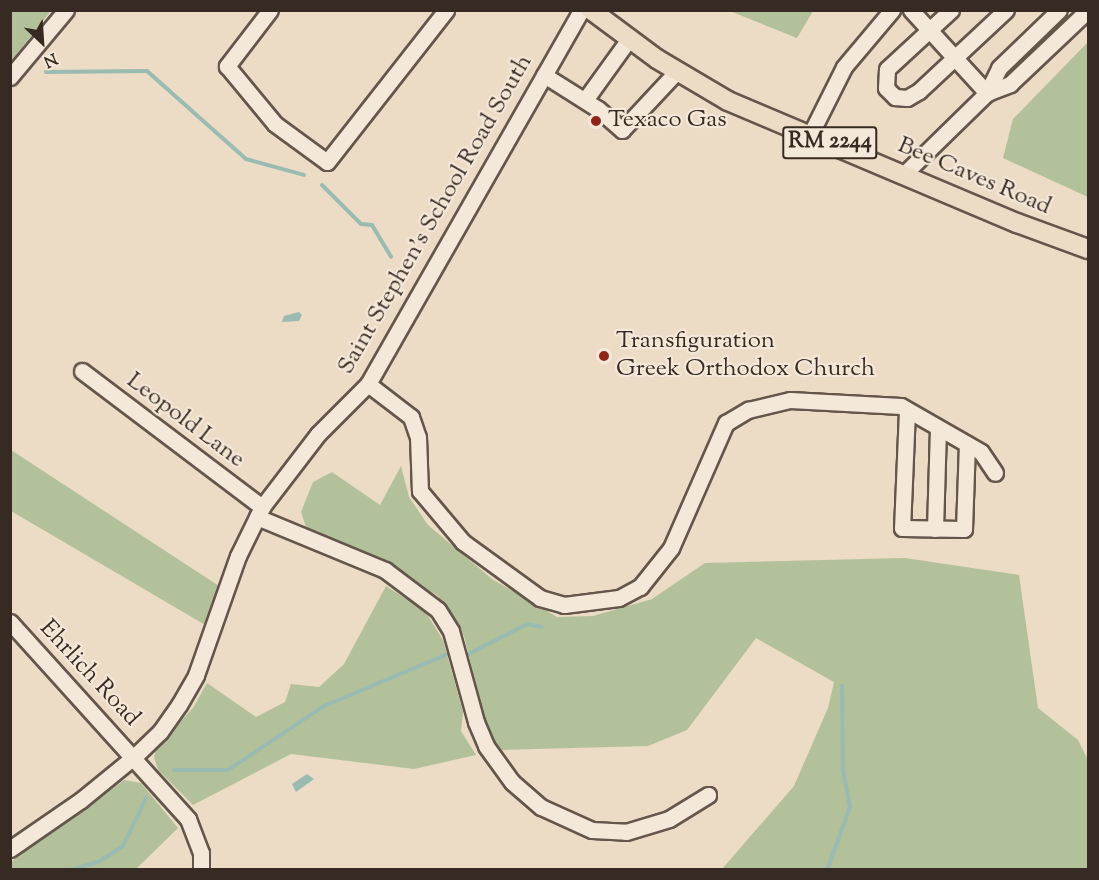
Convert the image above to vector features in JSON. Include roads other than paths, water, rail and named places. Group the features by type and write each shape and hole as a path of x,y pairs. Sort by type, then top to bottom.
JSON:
{"main road":[{"name":"Bee Caves Road","path":"591,10 677,71 728,101 1017,223 1089,249"}],"street":[{"path":"10,77 66,10"},
{"path":"270,10 227,66 275,124 327,162 446,10"},
{"name":"Saint Stephen's School Road South","path":"10,849 81,800 135,756 159,732 196,675 238,556 259,512 318,434 368,384 581,10"},
{"path":"810,135 844,67 892,10"},
{"path":"911,10 987,93"},
{"path":"951,10 887,69 884,82 889,93 901,99 913,95 1006,10"},
{"path":"904,174 987,93 999,68 1059,10"},
{"path":"987,93 1010,84 1088,10"},
{"path":"585,100 629,39"},
{"path":"544,75 585,100 622,130 677,71"},
{"name":"Leopold Lane","path":"82,370 259,512 385,570 438,610 451,631 476,722 486,746 512,782 541,807 592,830 626,832 669,819 708,795"},
{"path":"368,384 411,417 418,437 420,491 463,542 540,598 564,605 619,598 640,587 671,548 726,423 748,410 790,400 901,406 981,452 995,473"},
{"path":"907,410 902,528 964,529 967,444"},
{"path":"935,529 939,428"},
{"name":"Ehrlich Road","path":"10,622 135,756 188,819 201,853 201,870"}],"water":[{"path":"299,312 302,315 299,321 282,322 284,316"},
{"path":"307,774 314,779 296,792 292,784"}],"waterway":[{"path":"46,72 147,71 246,159 304,175"},
{"path":"322,185 361,224 372,225 391,257"},
{"path":"469,654 527,624 542,627"},
{"path":"174,770 228,770 324,706 448,654"},
{"path":"827,870 850,807 843,770 842,686"},
{"path":"71,870 100,861 123,846 146,798"}],"place":[{"name":"Texaco Gas","path":"596,121"},
{"name":"Transfiguration Greek Orthodox Church","path":"604,356"}]}
